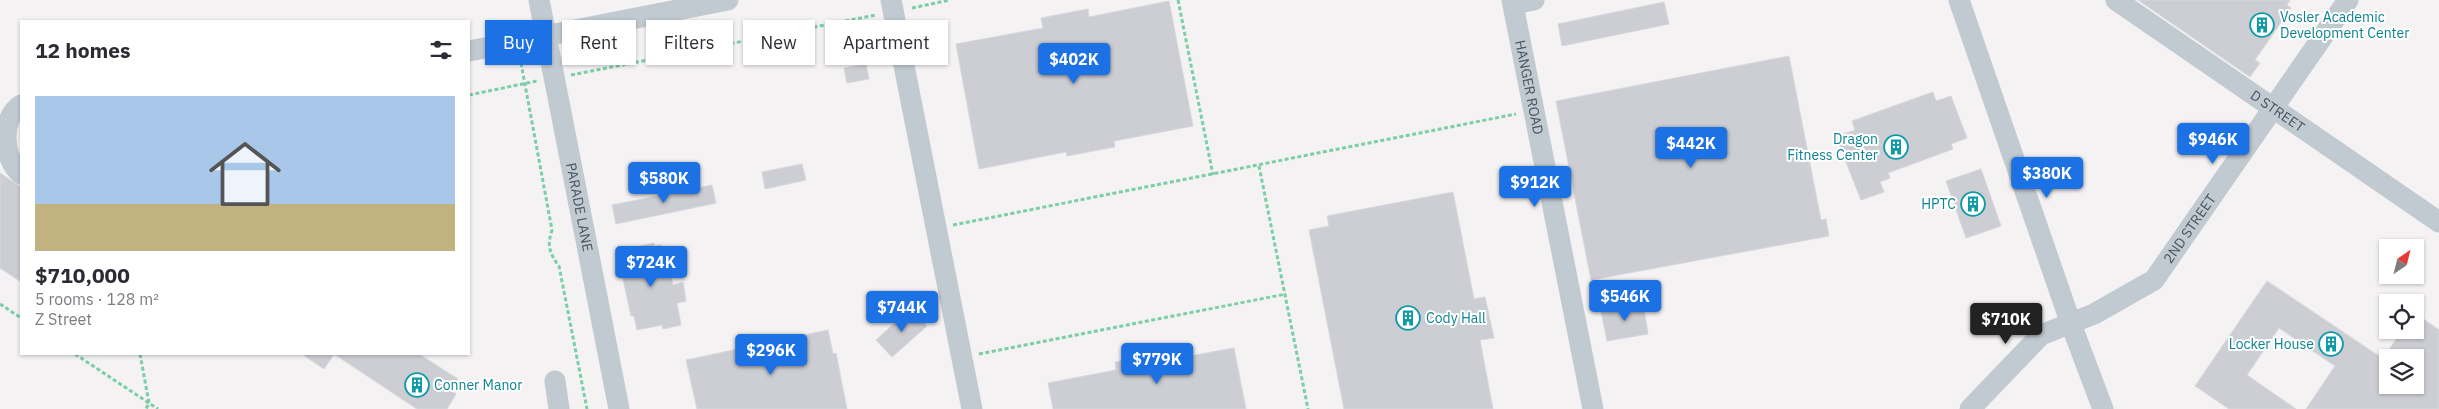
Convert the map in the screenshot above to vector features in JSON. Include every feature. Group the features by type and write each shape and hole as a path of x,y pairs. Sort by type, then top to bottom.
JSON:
{"street":[{"name":"PARADE LANE","path":"539,0 543,20"},
{"path":"552,35 728,0"},
{"path":"1512,2 1534,0"},
{"path":"1959,0 2071,324 2103,409"},
{"name":"D STREET","path":"2116,0 2439,222"},
{"name":"2ND STREET","path":"1970,409 2041,335 2094,314 2154,280 2348,0"},
{"name":"HANGER ROAD","path":"1512,2 1593,409"},
{"path":"892,6 972,409"},
{"path":"470,51 485,48"},
{"name":"PARADE LANE","path":"552,65 619,409"},
{"path":"20,106 9,116 3,131 8,152 20,172"},
{"path":"555,381 560,409"}],"path":[{"path":"470,95 892,6 950,0"},
{"path":"1178,0 1213,175"},
{"path":"521,65 552,230 549,241 551,255 559,266 587,409"},
{"path":"936,228 1534,111"},
{"path":"1259,166 1308,409"},
{"path":"962,357 1286,294"},
{"path":"0,304 20,317"},
{"path":"77,355 158,409"},
{"path":"140,355 149,403 146,409"}],"building":[{"path":"2138,0 2290,0 2287,5 2291,8 2255,60 2260,63 2250,77"},
{"path":"1169,1 1193,126 1114,141 1115,147 1067,156 1066,152 979,169 956,44 1043,28 1041,18 1088,9 1089,17"},
{"path":"1664,2 1669,24 1562,46 1558,24"},
{"path":"1789,56 1821,220 1826,219 1829,236 1591,280 1556,101"},
{"path":"866,65 869,79 847,83 844,68"},
{"name":"Dragon Fitness Center","path":"1933,92 1936,101 1951,96 1967,138 1951,144 1953,149 1888,173 1890,178 1880,182 1884,192 1861,200 1836,137 1855,130 1852,121"},
{"path":"802,164 806,180 765,189 762,172"},
{"name":"HPTC","path":"1981,169 2001,226 1966,238 1946,181"},
{"path":"0,173 20,186 20,281 0,268"},
{"path":"712,185 716,203 616,224 612,205"},
{"name":"Cody Hall","path":"1453,192 1474,299 1485,297 1494,338 1480,340 1493,409 1344,409 1309,230 1329,226 1327,216"},
{"path":"654,243 655,246 661,245 662,249 666,248 673,285 683,282 686,301 677,303 681,325 663,329 662,325 637,330 634,316 631,316 620,265 624,264 622,253 632,251 631,248"},
{"name":"Locker House","path":"2267,281 2379,356 2379,394 2424,394 2424,349 2390,349 2396,339 2424,339 2424,319 2439,330 2439,409 2306,409 2335,366 2279,328 2247,375 2296,409 2229,409 2195,386"},
{"path":"1643,303 1648,334 1607,341 1601,311"},
{"path":"911,308 927,326 892,357 876,340"},
{"path":"828,330 833,354 836,353 847,409 697,409 686,360"},
{"path":"1234,348 1246,409 1053,409 1048,383 1116,370 1115,362 1166,352 1168,360"},
{"path":"303,355 333,355 324,369"},
{"name":"Conner Manor","path":"336,355 421,355 458,379 450,390 456,394 447,409 417,409"}],"place":[{"name":"Vosler Academic Development Center","path":"2262,25"},
{"name":"Dragon Fitness Center","path":"1896,147"},
{"name":"HPTC","path":"1973,204"},
{"name":"Cody Hall","path":"1408,318"},
{"name":"Locker House","path":"2331,344"},
{"name":"Conner Manor","path":"417,385"}]}
